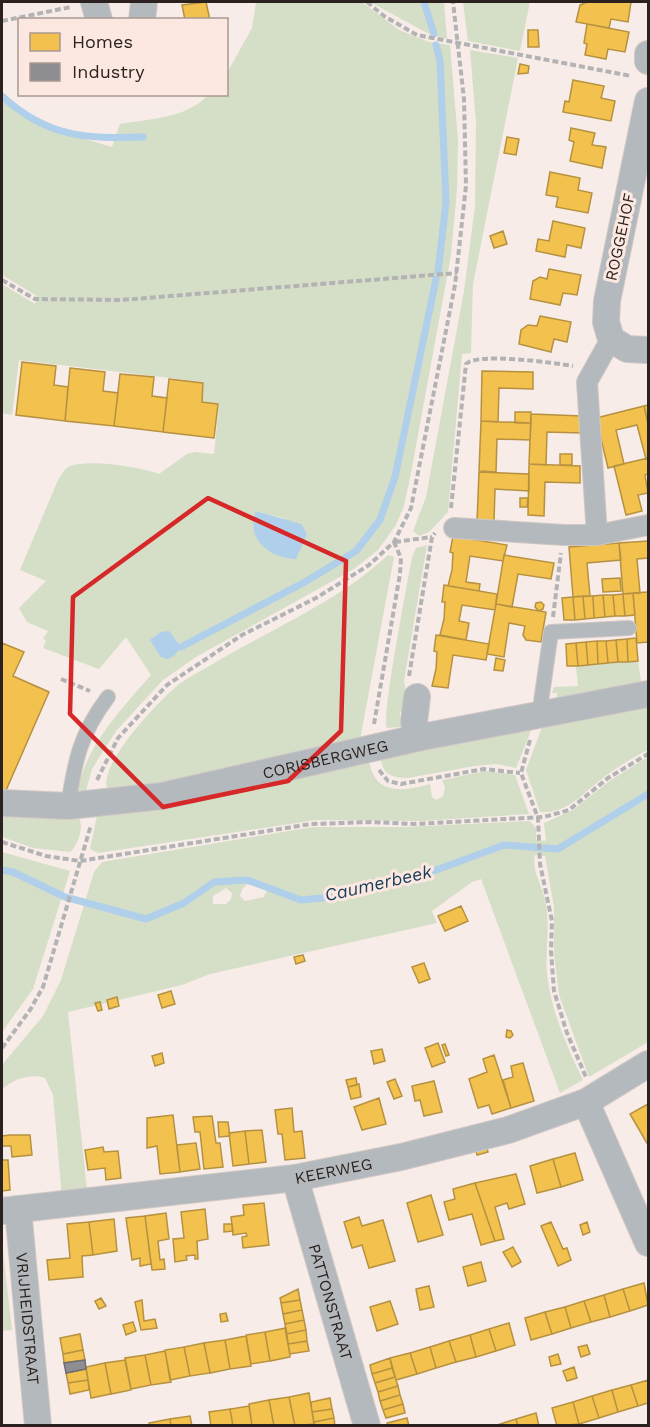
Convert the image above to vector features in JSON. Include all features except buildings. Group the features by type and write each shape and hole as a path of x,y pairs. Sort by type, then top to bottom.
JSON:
{"street":[{"path":"94,2 98,18"},
{"path":"142,18 144,2"},
{"name":"ROGGEHOF","path":"611,339 606,322 607,301 648,101"},
{"path":"597,534 587,382 611,339 627,349 648,350"},
{"path":"449,524 564,535 597,534 648,525"},
{"name":"CORISBERGWEG","path":"2,803 68,806 162,796 369,751 417,738 648,694"},
{"path":"417,697 414,722 417,738"},
{"name":"KEERWEG","path":"10,1210 295,1178 401,1158 497,1133 586,1102 648,1064"},
{"path":"586,1102 648,1243"},
{"name":"PATTONSTRAAT","path":"295,1178 368,1425"},
{"name":"VRIJHEIDSTRAAT","path":"10,1210 38,1425"}],"lane":[{"path":"542,714 541,702 551,632 629,628"},
{"path":"68,806 75,758 89,725 108,697"}],"path":[{"path":"2,21 94,2"},
{"path":"367,2 384,16 417,35 457,43 646,61"},
{"path":"97,802 98,776 113,746 142,709 167,685 242,635 316,598 369,565 394,542 411,508 431,420 456,273 466,186 464,99 453,2"},
{"path":"2,280 35,299 121,300 456,273"},
{"path":"394,542 432,537 449,524 465,368 469,361 533,361 594,369"},
{"path":"551,632 564,535"},
{"path":"417,697 408,684 432,537"},
{"path":"394,542 401,558 400,574 369,751 381,775 388,781 401,784 484,769 521,773"},
{"path":"61,679 90,691"},
{"path":"542,714 525,752 521,773 538,818 541,840 540,855 552,921 551,951 554,991 567,1033 586,1079 586,1102"},
{"path":"2,842 46,856 80,861 311,824 371,822 414,824 538,818 569,810 608,778 648,754"},
{"path":"2,1048 30,1010 43,987 87,841"}],"highlighted area":[{"path":"208,498 346,561 341,731 288,781 163,807 70,714 73,597"}],"green space":[{"path":"256,2 362,2 399,30 429,42 450,45 458,140 457,189 451,255 411,473 404,506 396,525 378,550 354,569 196,657 163,680 116,731 92,769 85,794 77,793 81,776 96,744 116,716 151,675 126,637 99,669 43,648 46,640 43,639 48,631 27,622 19,608 46,581 20,570 58,480 66,468 90,463 128,467 159,474 187,454 195,452 214,454 219,403 202,401 204,382 19,360 12,415 2,413 2,284 35,304 37,296 2,275 2,96 40,122 112,147 120,124 179,113 200,103 207,96 228,96 228,71 252,28","holes":["256,511 286,519 255,529"]},
{"path":"370,2 444,2 447,39 427,33"},
{"path":"463,2 530,2 520,51 468,41"},
{"path":"470,50 518,58 473,284 471,353 462,354 448,512 429,532 419,536 413,531 426,497 464,291 475,206 476,123"},
{"path":"427,545 404,681 408,700 406,712 400,712 400,716 406,718 400,727 387,728 391,676 412,557 416,548"},
{"path":"388,555 394,557 360,740 230,772 114,792 107,788 107,777 112,764 132,733 178,685 350,586"},
{"path":"638,661 642,688 552,699 557,698 557,693 552,693 554,687 578,686 576,666"},
{"path":"648,700 648,750 609,773 567,806 550,812 540,812 526,770 544,722"},
{"path":"533,726 516,768 497,764 474,766 403,778 386,772 382,764 381,758"},
{"path":"648,757 648,1042 589,1077 559,995 554,954 554,907 545,856 535,855 536,873 545,898 547,913 549,988 560,1028 583,1080 560,1093 481,879 472,882 432,911 437,923 210,974 182,985 68,1012 87,1190 62,1198 53,1095 45,1078 34,1076 12,1082 2,1089 2,1065 43,1016 61,980 94,872 102,862 313,827 405,827 530,821 536,828 536,840 546,841 544,823 573,810 608,782","holes":["257,883 264,885 267,889 264,897 245,901 240,896 244,887","226,888 232,893 231,899 226,904 213,904 213,896"]},
{"path":"368,761 373,774 384,786 398,789 430,784 432,797 437,800 443,796 445,787 442,780 486,771 515,775 529,814 422,821 316,820 98,853 90,849 98,811"},
{"path":"2,810 79,818 81,827 79,836 70,852 33,848 2,837"},
{"path":"2,852 70,871 33,989 2,1032"},
{"path":"2,1242 12,1330 2,1331"}],"water":[{"path":"256,511 301,524 307,534 296,559 277,555 262,545 254,530 253,521"},
{"path":"169,631 181,647 175,655 168,659 161,657 150,640 161,632"}],"waterway":[{"path":"424,2 434,34"},
{"path":"436,45 440,60 446,202 438,272"},
{"path":"2,96 35,120 68,133 103,137 143,137"},
{"path":"181,647 305,582 356,551 380,520 395,477 436,279"},
{"name":"Caumerbeek","path":"2,870 13,872 65,897 146,919 184,903 214,882 247,880 301,900 333,897 439,869 504,845 558,849 648,794"}]}
